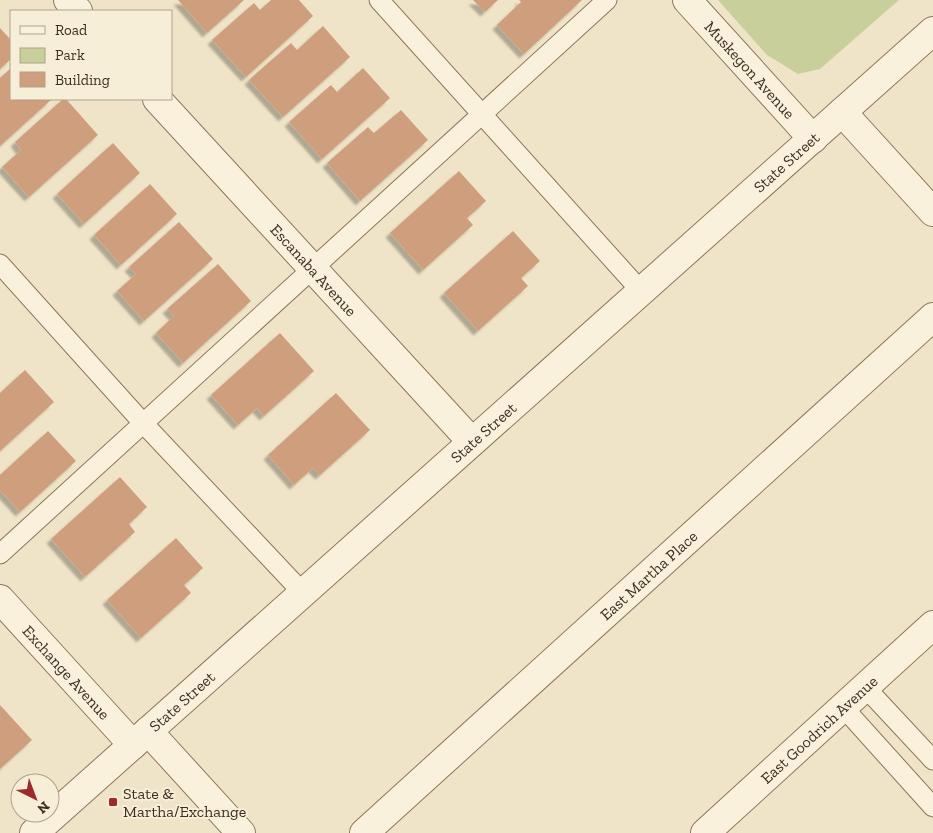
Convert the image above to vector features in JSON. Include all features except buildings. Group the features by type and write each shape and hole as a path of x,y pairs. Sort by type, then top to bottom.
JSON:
{"street":[{"path":"68,0 77,10"},
{"name":"Muskegon Avenue","path":"687,0 813,139"},
{"name":"State Street","path":"34,833 933,31"},
{"name":"Escanaba Avenue","path":"158,100 472,442"},
{"path":"842,112 933,212"},
{"name":"East Martha Place","path":"364,833 933,317"},
{"name":"Exchange Avenue","path":"0,599 140,738 241,833"},
{"name":"East Goodrich Avenue","path":"715,830 843,707 933,626"}],"lane":[{"path":"379,0 641,291"},
{"path":"0,554 607,0"},
{"path":"0,264 143,423 303,593"},
{"path":"865,687 933,760"},
{"path":"843,707 933,807"}],"green space":[{"path":"718,0 899,0 820,69 798,74 767,55"}],"place":[{"name":"State & Martha/Exchange","path":"113,802"}]}
